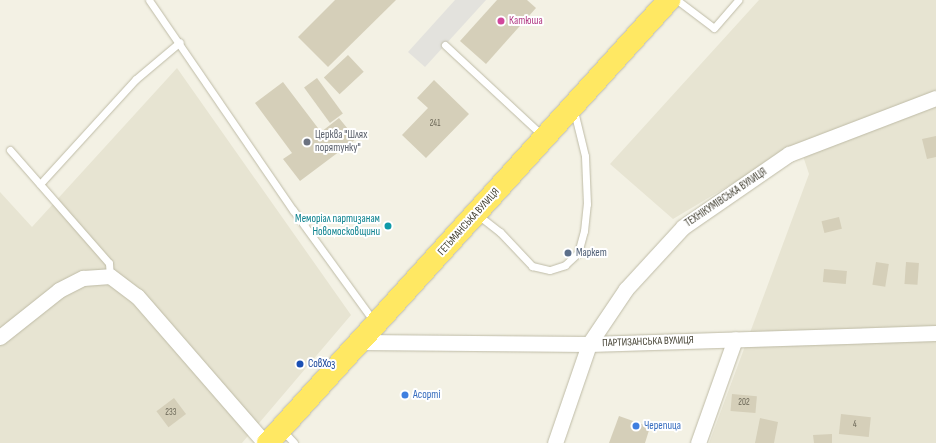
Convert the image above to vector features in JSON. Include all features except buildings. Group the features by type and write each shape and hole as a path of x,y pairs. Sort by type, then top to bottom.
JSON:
{"highway":[{"name":"ГЕТЬМАНСЬКА ВУЛИЦЯ","path":"277,440 359,342 669,0"}],"street":[{"name":"ТЕХНІКУМІВСЬКА ВУЛИЦЯ","path":"555,443 589,344 626,289 683,227 789,154 936,98"},
{"path":"0,337 59,290 83,278 110,276 137,296 277,440"},
{"name":"ПАРТИЗАНСЬКА ВУЛИЦЯ","path":"359,342 589,344 936,333"},
{"path":"698,443 735,339"}],"lane":[{"path":"149,0 180,42 293,210 376,324"},
{"path":"677,0 714,28 738,0"},
{"path":"40,184 136,79 180,42"},
{"path":"445,45 545,137"},
{"path":"476,214 500,232 532,266 550,270 565,265 578,253 584,231 587,204 585,156 573,107"},
{"path":"10,150 109,263 110,276"}],"shaded area":[{"path":"455,0 486,0 425,67 408,52"},
{"path":"759,0 936,0 936,443 709,443 809,174 799,144 673,219 610,164"},
{"path":"177,68 351,315 242,443 0,443 0,192 32,227"}],"place":[{"name":"Катюша","path":"501,21"},
{"name":"Церква \"Шлях порятунку\"","path":"307,142"},
{"name":"Меморіал партизанам Новомосковщини","path":"388,226"},
{"name":"Маркет","path":"568,253"},
{"name":"СовХоз","path":"300,364"},
{"name":"Асорті","path":"405,395"},
{"name":"Черепица","path":"636,426"}]}
